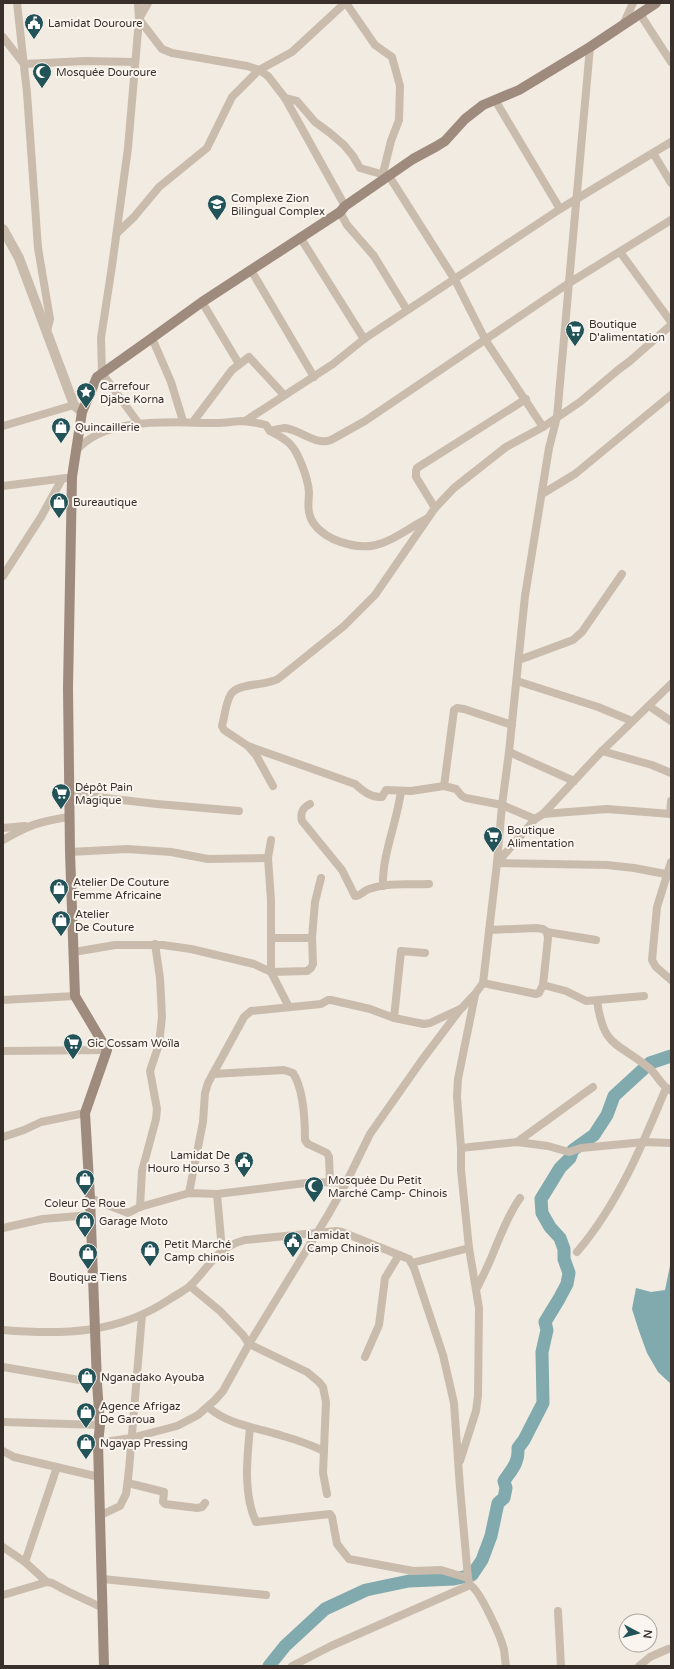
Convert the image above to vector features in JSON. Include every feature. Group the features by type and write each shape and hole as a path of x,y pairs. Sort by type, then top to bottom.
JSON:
{"main road":[{"path":"104,1666 98,1443 100,1426 85,1113 106,1050 75,996 70,852 67,478 75,453 78,408 96,377 202,302 342,209 413,159 438,146 445,141 465,119 483,105 519,90 590,47 656,3"}],"street":[{"path":"17,3 24,64 38,248 50,319 47,331"},
{"path":"138,3 139,19 134,62 128,148 101,338 102,373 139,424"},
{"path":"139,19 148,3"},
{"path":"117,233 134,218 158,187 207,148 232,97 259,70 292,52 346,3 375,45 392,57 400,86 400,120 390,141 383,174 389,176 456,280 486,341 526,399 543,427"},
{"path":"623,25 633,3"},
{"path":"640,14 671,62"},
{"path":"139,19 162,49 172,53 247,66 259,70 268,76 285,98 342,209 347,224 374,256 407,310"},
{"path":"3,36 24,64"},
{"path":"98,1443 131,1438 177,1426 198,1415 219,1396 229,1382 249,1344 317,1233 346,1183 364,1145 374,1129 416,1067 483,983 498,863 502,805 525,596 549,448 557,417 590,47"},
{"path":"24,64 134,62"},
{"path":"285,98 297,101 315,122 344,145 354,156 360,168 389,176"},
{"path":"495,100 560,209"},
{"path":"246,421 333,364 364,339 456,280 560,209 671,142"},
{"path":"653,153 671,183"},
{"path":"270,431 285,428 319,441 326,442 331,440 365,420 486,341 569,283 671,220"},
{"path":"3,229 20,258 78,408 3,426"},
{"path":"300,237 364,339"},
{"path":"535,819 502,805 466,798 456,789 444,786 424,790 386,790 382,797 373,796 365,793 355,784 248,746 224,730 222,726 230,696 233,691 237,688 270,683 278,679 344,626 378,591 435,508 454,488 506,447 543,427 580,402 670,327 620,252"},
{"path":"251,270 314,377"},
{"path":"202,302 239,364"},
{"path":"152,338 171,382 182,421"},
{"path":"192,422 232,370 249,357 284,395"},
{"path":"542,494 575,474 594,460 616,439 671,395"},
{"path":"435,508 416,476 417,468 526,399"},
{"path":"75,453 83,443 94,435 139,424 182,421 218,423 246,421 266,424 270,431 286,440 295,450 308,484 309,514 312,521 328,536 343,543 358,547 371,547 381,544 430,517"},
{"path":"3,486 67,478"},
{"path":"3,576 67,478"},
{"path":"519,660 573,640 582,632 622,574"},
{"path":"516,681 598,707 632,721"},
{"path":"498,863 535,819 543,814 602,751 671,684"},
{"path":"649,706 671,722"},
{"path":"444,786 454,710 457,708 464,709 512,725"},
{"path":"248,746 256,755 273,786"},
{"path":"602,751 652,765 671,774"},
{"path":"509,752 574,780"},
{"path":"383,886 385,863 401,791"},
{"path":"70,794 157,804 239,811"},
{"path":"543,814 607,809 670,814 671,801"},
{"path":"310,804 304,807 302,812 302,821 342,870 355,896 358,896 368,890 383,886 429,884"},
{"path":"3,840 28,826 47,820 70,817"},
{"path":"3,828 28,826"},
{"path":"271,840 268,858 272,938 271,972 289,1007"},
{"path":"70,852 127,849 171,852 208,858 268,858"},
{"path":"671,862 670,874 657,907 652,960 653,964 671,980"},
{"path":"498,863 607,865 670,874"},
{"path":"74,952 115,945 155,944 191,949 254,964 271,972 307,971 313,964 312,938 316,896 321,878"},
{"path":"489,930 536,928 544,929 548,932 596,940"},
{"path":"483,983 536,994 539,993 543,985 548,932"},
{"path":"272,938 312,938"},
{"path":"140,1207 142,1172 156,1119 157,1109 150,1071 159,1044 162,1017 160,978 155,944"},
{"path":"394,1018 401,951 425,953"},
{"path":"543,985 566,991 586,1001 644,996"},
{"path":"458,1465 478,1403 480,1314 470,1248 461,1170 457,1088 475,994"},
{"path":"3,1000 75,996"},
{"path":"189,1193 203,1122 205,1093 208,1083 244,1017 248,1013 251,1011 321,1004 328,1000 336,1000 380,1012 394,1018 418,1023 430,1023 462,1008"},
{"path":"577,1252 600,1224 608,1211 644,1142 668,1089 650,1068 612,1042 604,1031 597,1001"},
{"path":"3,1051 106,1050"},
{"path":"213,1074 284,1070 293,1073 300,1093 306,1125 305,1140 308,1144 327,1153 329,1157 330,1182"},
{"path":"516,1142 593,1087"},
{"path":"3,1137 41,1122 85,1113"},
{"path":"461,1148 516,1142 548,1146 569,1152 581,1148 644,1142 671,1143"},
{"path":"90,1198 128,1214 140,1207 189,1193 217,1194 306,1183 346,1183"},
{"path":"217,1194 222,1250"},
{"path":"477,1288 512,1209 520,1198"},
{"path":"3,1228 43,1219 90,1215"},
{"path":"3,1330 62,1332 95,1330 142,1316 190,1286 222,1250 245,1240 330,1231 342,1232 409,1259 412,1263 443,1355 453,1396 469,1581"},
{"path":"412,1263 470,1248"},
{"path":"365,1357 379,1325 382,1291 385,1278 399,1255"},
{"path":"190,1286 220,1311 243,1335 249,1344 307,1372 323,1387 326,1402 323,1473 327,1494"},
{"path":"100,1515 120,1506 124,1501 128,1483 142,1316"},
{"path":"3,1367 97,1384"},
{"path":"208,1407 225,1419 250,1428 282,1435 324,1451"},
{"path":"3,1422 100,1426"},
{"path":"250,1428 247,1484 256,1522 330,1514 332,1517 337,1544 349,1559 414,1571 441,1570 469,1581 474,1587 500,1640 504,1650 506,1666"},
{"path":"3,1451 14,1457 99,1477"},
{"path":"25,1562 56,1467"},
{"path":"128,1483 164,1492 163,1502 165,1504 197,1508 202,1507 205,1503"},
{"path":"3,1547 25,1562 47,1582 103,1608"},
{"path":"102,1579 266,1595"},
{"path":"292,1666 469,1581"},
{"path":"3,1595 47,1582"},
{"path":"558,1611 561,1666"},
{"path":"639,1666 650,1657 668,1649"}],"water":[{"path":"671,1261 671,1384 658,1372 647,1353 632,1309 636,1288 651,1292 665,1290"}],"waterway":[{"path":"269,1666 285,1646 325,1609 366,1590 409,1581 454,1579 472,1575 482,1560 491,1536 498,1503 504,1498 506,1488 504,1481 514,1466 518,1448 524,1440 543,1403 542,1352 547,1330 545,1322 567,1284 569,1273 564,1259 564,1249 560,1238 550,1227 542,1213 541,1199 560,1168 570,1158 573,1150 594,1135 607,1115 614,1096 650,1063 671,1056"}],"place":[{"name":"Lamidat Douroure","path":"34,40"},
{"name":"Mosquée Douroure","path":"42,89"},
{"name":"Complexe Zion Bilingual Complex","path":"217,221"},
{"name":"Boutique D'alimentation","path":"575,347"},
{"name":"Carrefour Djabe Korna","path":"86,409"},
{"name":"Quincaillerie","path":"61,444"},
{"name":"Bureautique","path":"59,519"},
{"name":"Dépôt Pain Magique","path":"61,810"},
{"name":"Boutique Alimentation","path":"493,853"},
{"name":"Atelier De Couture Femme Africaine","path":"59,905"},
{"name":"Atelier De Couture","path":"61,937"},
{"name":"Gic Cossam Woïla","path":"73,1060"},
{"name":"Lamidat De Houro Hourso 3","path":"244,1178"},
{"name":"Coleur De Roue","path":"85,1196"},
{"name":"Mosquée Du Petit Marché Camp- Chinois","path":"314,1203"},
{"name":"Garage Moto","path":"85,1238"},
{"name":"Lamidat Camp Chinois","path":"293,1258"},
{"name":"Petit Marché Camp chinois","path":"150,1267"},
{"name":"Boutique Tiens","path":"88,1270"},
{"name":"Nganadako Ayouba","path":"87,1394"},
{"name":"Agence Afrigaz De Garoua","path":"86,1429"},
{"name":"Ngayap Pressing","path":"86,1460"}]}
